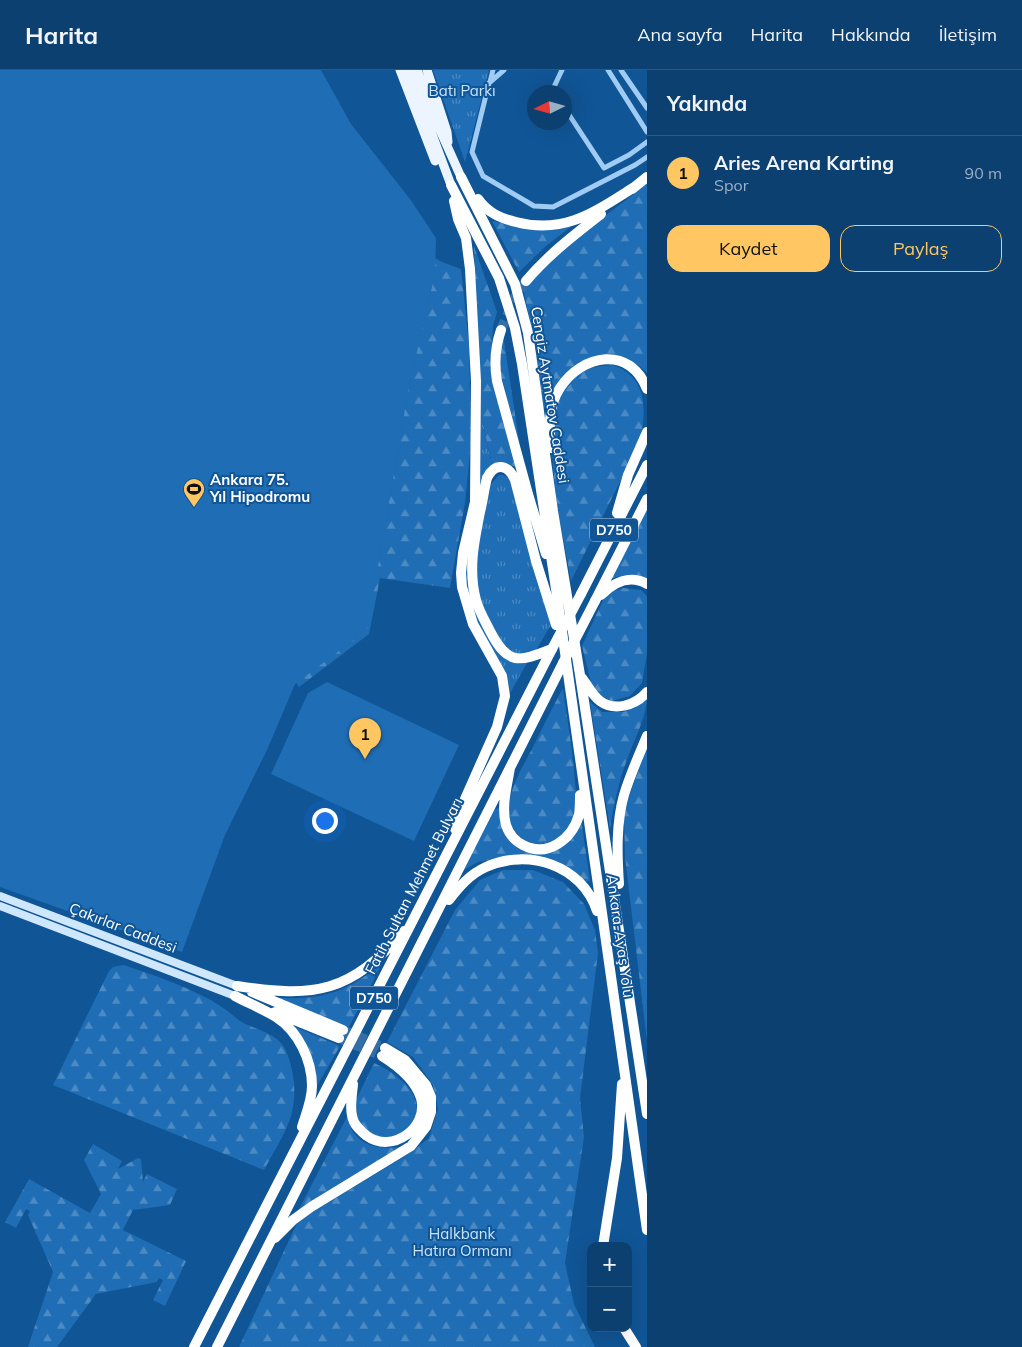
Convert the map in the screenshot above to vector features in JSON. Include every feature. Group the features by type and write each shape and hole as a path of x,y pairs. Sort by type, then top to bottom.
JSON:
{"highway":[{"path":"461,177 490,212 509,221 541,227 575,221 589,215 636,186"},
{"name":"Cengiz Aytmatov Caddesi","path":"461,177 508,269 519,297 533,362 553,511 572,629"},
{"path":"526,281 540,264 557,249 647,177"},
{"path":"443,863 465,799 497,727 505,696 502,676 474,624 462,588 463,553 475,502 476,382 468,253 451,185"},
{"name":"Cengiz Aytmatov Caddesi","path":"451,185 499,278 515,328 556,589 563,646"},
{"path":"501,330 496,343 497,381 556,589"},
{"path":"553,511 550,423 554,401 560,388 572,374 585,364 606,359 628,364 642,378 647,389"},
{"path":"609,538 628,475 647,432"},
{"name":"Fatih Sultan Mehmet Bulvarı","path":"194,1347 647,465"},
{"path":"510,768 504,812 509,831 514,839 529,848 544,850 559,844 570,833 575,824 580,806 563,646 536,561 515,480 508,469 504,467 496,468 489,473 487,478 472,556 471,570 476,599 496,642 505,655 520,659 552,649"},
{"name":"D750","path":"217,1346 647,499"},
{"path":"594,601 612,585 625,580 636,580 647,584"},
{"name":"Ankara-Ayaş Yolu","path":"572,629 647,1109"},
{"name":"Ankara-Ayaş Yolu","path":"563,646 647,1230"},
{"path":"580,675 593,694 600,701 608,705 626,706 641,699 647,692"},
{"path":"623,952 617,840 624,796 647,736"},
{"path":"434,919 457,890 478,872 499,862 530,859 546,862 559,868 583,885 597,908 604,938"},
{"path":"236,991 290,992 311,990 345,981 377,959 416,917"},
{"path":"236,991 341,1034"},
{"path":"236,991 277,1018 287,1027 296,1036 308,1060 312,1087 295,1150"},
{"path":"604,1242 617,1158 621,1108 622,1048"},
{"path":"269,1244 293,1220 311,1207 411,1146 426,1127 431,1112 431,1097 426,1085 405,1060 384,1052 416,1087 422,1108 420,1119 414,1129 404,1138 394,1142 381,1143 370,1139 355,1124 351,1114 353,1078"},
{"path":"625,1332 631,1347"},
{"path":"627,1332 636,1347"}],"main road":[{"name":"Cengiz Aytmatov Caddesi","path":"400,70 435,161 446,174"},
{"name":"Cengiz Aytmatov Caddesi","path":"408,70 451,185"},
{"name":"Cengiz Aytmatov Caddesi","path":"417,70 440,130 461,177"},
{"name":"Cengiz Aytmatov Caddesi","path":"426,70 447,132 449,150"},
{"name":"Çakırlar Caddesi","path":"0,896 190,968 236,991"},
{"name":"Çakırlar Caddesi","path":"0,906 187,978 236,991"},
{"path":"187,978 190,968"}],"street":[{"path":"493,70 472,152 483,176 534,206 553,207 635,165 647,156"},
{"path":"489,83 504,70"},
{"path":"555,85 562,70"},
{"path":"608,70 647,132"},
{"path":"621,70 647,108"},
{"path":"572,118 604,168 629,155 647,142"},
{"path":"629,155 635,165"}],"green space":[{"name":"Ankara 75. Yıl Hipodromu","path":"0,70 321,70 351,124 410,199 436,238 435,274 409,386 367,630 295,684 267,750 225,835 182,952 0,887"},
{"name":"Batı Parkı","path":"433,70 489,70 465,162"},
{"path":"647,184 647,373 624,357 613,354 590,358 569,371 556,388 548,407 543,408 534,340 523,288 565,246"},
{"path":"492,221 520,227 573,225 546,246 519,272"},
{"path":"474,246 497,312 493,326 491,352 517,468 505,463 492,465 480,410"},
{"path":"416,248 442,262 461,269 469,345 471,443 465,503 450,588 380,578 369,634 299,687 271,642"},
{"path":"503,334 521,454 501,374 500,352"},
{"path":"612,365 624,370 632,377 642,395 644,417 640,441 571,581 556,497 552,454 556,407 562,395 581,373 599,366"},
{"path":"480,410 492,465 470,584 501,655 513,662 527,663 509,695 507,678 477,623 469,600 465,571"},
{"path":"499,475 507,477 512,483 551,625 535,652 525,655 510,654 500,644 479,599 475,560 491,484"},
{"path":"647,510 647,579 630,576 612,578"},
{"path":"623,588 641,590 647,596 647,653 642,683 630,696 612,701 602,696 592,687 582,646 604,598 613,591"},
{"path":"327,682 459,745 414,841 271,774 308,693"},
{"path":"563,688 574,770 575,813 569,828 560,837 548,843 536,844 525,840 516,833 510,821 510,798 518,777"},
{"path":"647,695 643,719 619,783 610,828 590,702 602,712 623,712 635,708"},
{"path":"647,747 647,1041 625,857 624,816"},
{"path":"499,808 504,830 512,844 525,851 548,852 581,819 590,881 585,882 571,869 506,857 478,862 462,871 493,810"},
{"name":"Halkbank Hatıra Ormanı","path":"503,870 533,870 563,882 584,904 595,930 598,953 580,1098 584,1137 565,1263 574,1304 595,1347 239,1347 298,1221 407,1155 429,1138 438,1109 433,1085 413,1057 387,1042 455,910 480,880"},
{"path":"382,964 349,1027 278,998 321,996 345,988"},
{"path":"123,965 167,980 209,999 240,1021 274,1037 284,1047 292,1070 294,1099 289,1123 264,1170 53,1085 109,971 113,967"},
{"path":"286,1023 340,1046 314,1091 313,1072"},
{"path":"374,1063 399,1078 410,1089 416,1102 416,1115 410,1126 394,1137 382,1138 365,1132 357,1117 356,1100"},
{"path":"347,1117 353,1132 368,1144 387,1148 401,1147 298,1211"},
{"path":"93,1144 122,1161 118,1169 138,1158 141,1159 143,1182 147,1174 177,1189 170,1205 133,1210 123,1230 186,1261 165,1306 153,1300 163,1280 159,1278 157,1282 96,1294 57,1347 28,1347 53,1272 28,1215 30,1211 26,1209 16,1228 5,1222 29,1179 90,1213 101,1194 84,1160"}],"tunnel":[{"path":"501,330 514,299 526,281"},
{"path":"343,1030 385,1048"},
{"path":"339,1038 382,1056"}],"place":[{"name":"Ankara 75. Yıl Hipodromu","path":"194,508"},
{"name":"Aries Arena Karting","path":"365,759"}]}
